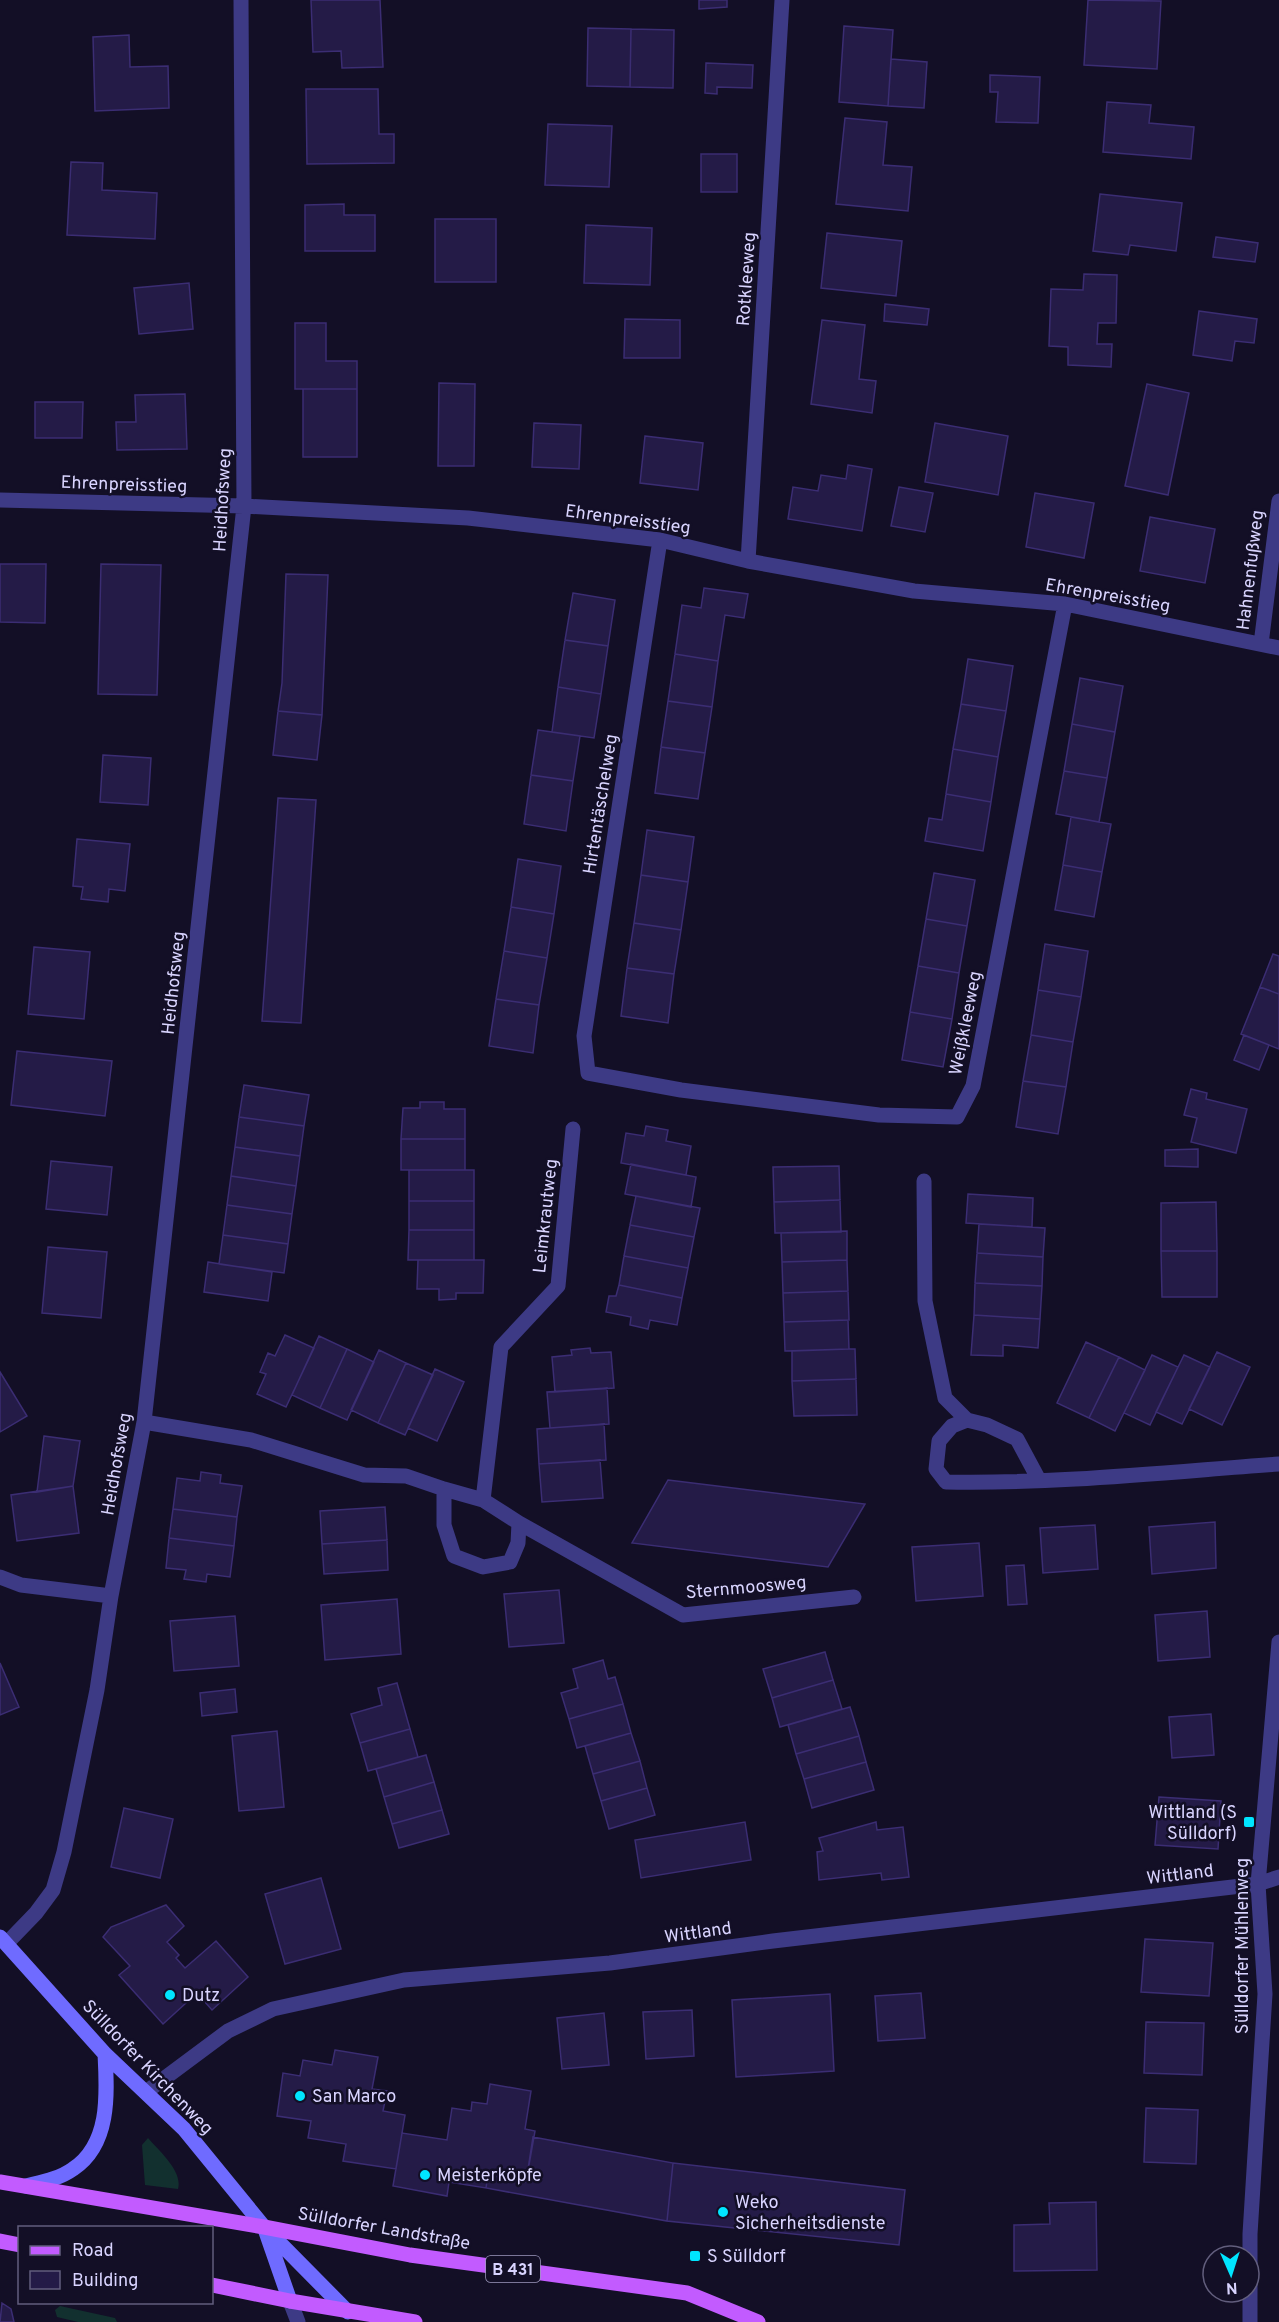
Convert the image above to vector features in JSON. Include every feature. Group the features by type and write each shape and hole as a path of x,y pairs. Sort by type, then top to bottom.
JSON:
{"main road":[{"name":"Sülldorfer Landstraße","path":"0,2182 264,2227 410,2255 687,2293 758,2322"},
{"path":"0,2241 18,2246"},
{"path":"213,2285 290,2301 349,2317 416,2322"}],"street":[{"name":"Heidhofsweg","path":"3,1940 36,1914 53,1890 64,1852 97,1690 111,1596 144,1422 244,506 241,0"},
{"name":"Rotkleeweg","path":"748,561 782,0"},
{"name":"Ehrenpreisstieg","path":"0,500 244,506 468,518 660,540 748,561 914,591 1065,604 1279,648"},
{"name":"Hahnenfußweg","path":"1261,644 1279,501"},
{"name":"Hirtentäschelweg","path":"588,1073 584,1036 660,540"},
{"name":"Weißkleeweg","path":"588,1073 681,1090 879,1115 957,1117 973,1086 1065,604"},
{"name":"Leimkrautweg","path":"483,1500 501,1347 558,1286 573,1129"},
{"path":"924,1181 925,1301 945,1398 967,1420 987,1425 1017,1439 1039,1480"},
{"path":"967,1420 952,1426 939,1441 936,1469 946,1482 1039,1480 1279,1464"},
{"path":"144,1422 251,1440 364,1475 406,1476 483,1500 519,1523 518,1543 510,1562 483,1567 454,1556 444,1525 444,1489"},
{"name":"Sternmoosweg","path":"519,1523 683,1615 854,1597"},
{"path":"0,1578 21,1586 111,1596"},
{"name":"Sülldorfer Mühlenweg","path":"1250,2322 1250,2234 1265,1994 1258,1884 1279,1642"},
{"name":"Wittland","path":"146,2092 228,2031 273,2010 404,1980 610,1963 773,1941 1258,1884 1279,1877"},
{"name":"Sülldorfer Kirchenweg","path":"3,1940 105,2054 184,2129 264,2227 349,2317"},
{"path":"26,2186 50,2180 74,2169 93,2146 106,2107 105,2054"},
{"name":"Sülldorfer Kirchenweg","path":"264,2227 298,2322"}],"green space":[{"path":"148,2138 174,2168 179,2182 178,2189 145,2185 142,2145"},
{"path":"60,2306 115,2318 117,2322 78,2322 57,2317 55,2310"}],"building":[{"path":"311,0 380,0 383,67 342,68 341,51 313,52"},
{"path":"699,0 727,0 727,7 699,9"},
{"path":"1088,0 1161,1 1157,69 1084,65"},
{"path":"844,26 893,30 888,106 839,102"},
{"path":"588,28 631,29 630,87 587,86"},
{"path":"631,29 674,30 673,88 630,87"},
{"path":"129,35 130,67 168,66 169,108 95,111 93,37"},
{"path":"891,59 927,62 924,108 888,106"},
{"path":"706,63 753,65 752,88 717,87 717,94 705,93"},
{"path":"990,75 1040,77 1038,123 996,122 998,92 990,92"},
{"path":"306,89 378,89 379,134 394,134 394,163 307,164"},
{"path":"1107,102 1151,105 1149,123 1194,127 1191,159 1103,152"},
{"path":"845,118 887,122 883,165 912,167 908,211 836,204"},
{"path":"548,124 612,126 609,187 545,185"},
{"path":"701,154 737,154 737,192 701,192"},
{"path":"71,162 103,163 102,190 157,193 155,239 67,235"},
{"path":"1100,194 1182,203 1176,251 1130,245 1128,255 1093,251"},
{"path":"344,204 344,215 375,215 375,251 305,251 305,205"},
{"path":"435,219 496,219 496,282 435,282"},
{"path":"586,225 652,228 650,285 584,283"},
{"path":"827,233 902,241 896,296 821,288"},
{"path":"1216,237 1258,243 1255,262 1213,257"},
{"path":"1084,274 1117,275 1116,323 1098,323 1097,344 1112,344 1111,367 1068,365 1068,347 1049,346 1051,289 1083,290"},
{"path":"189,283 193,329 139,334 134,288"},
{"path":"885,304 929,309 927,325 884,321"},
{"path":"1199,311 1257,319 1254,343 1235,341 1232,361 1193,355"},
{"path":"625,319 680,320 680,358 624,358"},
{"path":"822,320 865,325 859,379 876,381 872,413 811,404"},
{"path":"295,323 326,323 326,361 357,361 357,389 295,389"},
{"path":"439,383 475,384 474,466 438,466"},
{"path":"1147,384 1189,393 1168,495 1125,486"},
{"path":"303,389 357,389 357,457 303,457"},
{"path":"185,394 187,449 117,450 116,422 136,422 135,395"},
{"path":"35,402 83,402 82,438 35,438"},
{"path":"534,423 581,425 579,469 532,467"},
{"path":"935,423 1008,436 998,495 925,482"},
{"path":"645,436 703,443 698,490 640,483"},
{"path":"848,465 872,469 862,531 788,519 793,487 818,491 821,475 846,479"},
{"path":"899,487 933,493 925,532 891,526"},
{"path":"1035,493 1094,503 1084,558 1026,547"},
{"path":"1150,517 1215,529 1205,583 1140,571"},
{"path":"0,564 46,564 45,623 0,622"},
{"path":"101,564 161,565 157,695 98,694"},
{"path":"286,574 328,575 322,715 278,711 282,683"},
{"path":"704,588 748,594 744,618 725,615 718,661 675,654 682,605 701,608"},
{"path":"573,593 615,600 608,646 565,640"},
{"path":"565,640 608,646 601,694 558,687"},
{"path":"675,654 718,661 712,707 668,701"},
{"path":"968,659 1013,666 1006,711 961,704"},
{"path":"1080,678 1123,686 1115,732 1072,724"},
{"path":"558,687 601,694 594,738 552,732"},
{"path":"668,701 712,707 705,753 661,747"},
{"path":"961,704 1006,711 998,757 953,749"},
{"path":"278,711 322,715 317,760 273,755"},
{"path":"1072,724 1115,732 1107,778 1064,771"},
{"path":"538,730 580,736 573,781 531,775"},
{"path":"661,747 705,753 698,799 655,793"},
{"path":"953,749 998,757 991,802 946,794"},
{"path":"103,755 151,758 148,805 100,802"},
{"path":"1064,771 1107,778 1099,822 1056,814"},
{"path":"531,775 573,781 566,831 524,824"},
{"path":"946,794 991,802 983,851 925,841 929,818 942,820"},
{"path":"278,798 316,800 301,1023 262,1021"},
{"path":"1071,817 1111,824 1102,872 1063,865"},
{"path":"647,830 694,837 688,882 641,875"},
{"path":"77,839 130,844 125,891 109,889 108,902 81,899 83,887 73,886"},
{"path":"518,859 561,866 554,914 511,907"},
{"path":"1063,865 1102,872 1094,917 1055,910"},
{"path":"934,873 975,880 967,926 926,919"},
{"path":"641,875 688,882 681,930 634,923"},
{"path":"511,907 554,914 547,958 504,951"},
{"path":"926,919 967,926 959,973 918,966"},
{"path":"634,923 681,930 674,974 627,968"},
{"path":"1045,944 1088,951 1081,997 1038,990"},
{"path":"34,947 90,952 84,1019 28,1014"},
{"path":"504,951 547,958 539,1005 496,999"},
{"path":"1273,954 1279,956 1279,994 1260,987"},
{"path":"918,966 959,973 952,1019 910,1012"},
{"path":"627,968 674,974 668,1023 621,1016"},
{"path":"1260,987 1279,994 1279,1049 1241,1034"},
{"path":"1038,990 1081,997 1073,1042 1031,1035"},
{"path":"496,999 539,1005 533,1053 489,1046"},
{"path":"910,1012 952,1019 943,1067 902,1060"},
{"path":"1031,1035 1073,1042 1066,1087 1023,1081"},
{"path":"1244,1035 1269,1045 1259,1070 1234,1060"},
{"path":"17,1051 112,1061 105,1116 11,1105"},
{"path":"1023,1081 1066,1087 1058,1134 1016,1127"},
{"path":"244,1085 309,1095 304,1126 239,1117"},
{"path":"1191,1089 1207,1093 1206,1099 1247,1109 1236,1153 1191,1142 1197,1118 1184,1115"},
{"path":"420,1102 444,1102 444,1109 465,1109 465,1139 401,1139 403,1108 420,1108"},
{"path":"239,1117 304,1126 300,1156 235,1147"},
{"path":"646,1126 668,1130 666,1141 691,1146 686,1175 621,1163 626,1133 644,1136"},
{"path":"401,1139 465,1139 465,1170 401,1170"},
{"path":"235,1147 300,1156 296,1186 231,1176"},
{"path":"1198,1149 1198,1167 1165,1166 1165,1150"},
{"path":"51,1161 112,1167 107,1215 46,1209"},
{"path":"631,1164 696,1177 691,1207 625,1194"},
{"path":"839,1166 840,1200 774,1202 773,1167"},
{"path":"409,1170 474,1170 474,1201 409,1201"},
{"path":"231,1176 296,1186 292,1214 227,1205"},
{"path":"968,1194 1033,1198 1032,1227 966,1223"},
{"path":"636,1196 700,1208 694,1237 630,1225"},
{"path":"840,1200 841,1232 775,1233 774,1202"},
{"path":"409,1201 474,1201 474,1230 409,1230"},
{"path":"1216,1202 1217,1251 1161,1251 1161,1203"},
{"path":"227,1205 292,1214 288,1244 223,1235"},
{"path":"979,1224 1045,1228 1043,1257 977,1253"},
{"path":"630,1225 694,1237 688,1268 624,1256"},
{"path":"409,1230 474,1230 474,1260 408,1260"},
{"path":"847,1231 847,1260 782,1262 781,1233"},
{"path":"223,1235 288,1244 284,1273 219,1264"},
{"path":"48,1247 107,1252 101,1318 42,1313"},
{"path":"1161,1251 1217,1251 1217,1297 1162,1297"},
{"path":"977,1253 1043,1257 1042,1286 975,1283"},
{"path":"624,1256 688,1268 682,1298 619,1285"},
{"path":"418,1260 484,1260 483,1293 456,1293 456,1299 439,1300 439,1289 417,1289"},
{"path":"847,1260 848,1291 783,1293 782,1262"},
{"path":"208,1262 272,1272 268,1301 204,1292"},
{"path":"975,1283 1042,1286 1040,1319 974,1315"},
{"path":"619,1285 682,1298 677,1325 650,1320 648,1329 630,1325 631,1317 606,1312 609,1296 616,1296"},
{"path":"848,1291 849,1320 784,1322 783,1293"},
{"path":"974,1315 1040,1319 1038,1348 1003,1345 1003,1356 971,1355"},
{"path":"848,1320 849,1349 785,1351 784,1322"},
{"path":"285,1335 314,1348 286,1407 257,1394 266,1374 260,1372 268,1353 275,1356"},
{"path":"319,1336 347,1349 320,1408 292,1395"},
{"path":"1086,1342 1119,1357 1089,1418 1057,1403"},
{"path":"590,1348 591,1353 611,1352 614,1388 555,1392 552,1357 572,1355 571,1350"},
{"path":"347,1349 374,1362 347,1420 320,1408"},
{"path":"855,1349 856,1379 792,1381 792,1351"},
{"path":"379,1350 406,1363 378,1423 351,1410"},
{"path":"1217,1352 1250,1367 1222,1425 1189,1409"},
{"path":"1152,1355 1178,1367 1150,1425 1124,1413"},
{"path":"1184,1355 1210,1367 1182,1424 1156,1412"},
{"path":"1119,1357 1145,1370 1115,1431 1089,1418"},
{"path":"406,1363 433,1375 405,1435 378,1423"},
{"path":"435,1369 464,1382 437,1441 408,1428"},
{"path":"0,1372 27,1416 0,1432"},
{"path":"856,1379 857,1415 794,1416 792,1381"},
{"path":"607,1388 609,1424 550,1428 547,1392"},
{"path":"604,1424 606,1460 539,1464 537,1429"},
{"path":"44,1436 80,1441 73,1486 37,1492"},
{"path":"600,1460 603,1498 542,1502 539,1464"},
{"path":"201,1472 221,1475 220,1483 242,1486 237,1517 173,1509 177,1478 200,1481"},
{"path":"668,1480 865,1504 828,1567 632,1543"},
{"path":"73,1486 79,1533 17,1541 11,1495"},
{"path":"385,1507 387,1540 322,1544 320,1511"},
{"path":"173,1509 237,1517 234,1546 169,1538"},
{"path":"1215,1522 1216,1568 1152,1574 1149,1527"},
{"path":"1095,1525 1098,1569 1043,1573 1040,1528"},
{"path":"169,1538 234,1546 230,1577 207,1574 206,1582 184,1579 186,1570 166,1568"},
{"path":"387,1540 388,1570 324,1574 322,1544"},
{"path":"979,1543 983,1596 916,1601 912,1547"},
{"path":"1024,1565 1027,1604 1008,1605 1006,1566"},
{"path":"559,1590 564,1643 509,1647 504,1594"},
{"path":"397,1599 401,1654 325,1660 321,1605"},
{"path":"1207,1611 1210,1657 1158,1661 1155,1615"},
{"path":"235,1616 239,1666 174,1671 170,1621"},
{"path":"825,1652 833,1680 772,1698 763,1669"},
{"path":"603,1660 608,1679 615,1677 623,1704 569,1719 561,1693 578,1688 573,1669"},
{"path":"0,1663 19,1707 0,1715"},
{"path":"833,1680 842,1709 780,1727 772,1698"},
{"path":"397,1683 410,1729 360,1743 351,1714 382,1705 378,1688"},
{"path":"235,1689 237,1712 202,1716 200,1693"},
{"path":"623,1704 631,1733 577,1748 569,1719"},
{"path":"850,1707 859,1736 796,1754 788,1725"},
{"path":"1211,1714 1214,1755 1172,1758 1169,1717"},
{"path":"410,1729 418,1757 368,1771 360,1743"},
{"path":"277,1731 284,1807 239,1811 232,1736"},
{"path":"631,1733 640,1761 593,1774 585,1746"},
{"path":"859,1736 866,1762 804,1779 796,1754"},
{"path":"426,1755 434,1782 384,1797 376,1769"},
{"path":"640,1761 647,1788 601,1801 593,1774"},
{"path":"866,1762 874,1790 812,1808 804,1779"},
{"path":"434,1782 442,1810 392,1824 384,1797"},
{"path":"647,1788 655,1815 609,1829 601,1801"},
{"path":"1159,1797 1221,1801 1218,1849 1155,1845"},
{"path":"124,1808 173,1819 160,1878 111,1867"},
{"path":"442,1810 449,1834 399,1848 392,1824"},
{"path":"745,1822 751,1860 641,1878 635,1840"},
{"path":"876,1822 877,1830 903,1827 909,1877 882,1880 881,1873 819,1880 817,1852 823,1851 819,1838"},
{"path":"321,1878 341,1949 285,1964 265,1894"},
{"path":"166,1905 184,1926 167,1942 179,1955 176,1958 185,1968 216,1941 248,1977 212,2010 197,1993 163,2024 119,1975 130,1966 103,1937 111,1927"},
{"path":"1145,1939 1213,1943 1209,1996 1141,1992"},
{"path":"921,1993 925,2038 878,2041 875,1996"},
{"path":"830,1994 834,2071 736,2077 732,2000"},
{"path":"692,2010 694,2056 646,2059 643,2012"},
{"path":"604,2013 609,2065 562,2069 557,2018"},
{"path":"1146,2022 1204,2023 1202,2075 1144,2073"},
{"path":"335,2050 378,2057 372,2089 387,2091 383,2111 405,2115 396,2169 343,2161 346,2144 308,2138 311,2121 277,2116 283,2073 300,2076 303,2060 332,2065"},
{"path":"490,2084 531,2091 525,2129 535,2131 526,2182 488,2175 486,2188 449,2182 447,2196 393,2186 402,2133 447,2140 452,2108 471,2111 472,2102 487,2104"},
{"path":"1146,2108 1198,2110 1196,2164 1144,2162"},
{"path":"533,2137 673,2163 667,2221 486,2188 488,2175 526,2182"},
{"path":"673,2163 905,2190 899,2245 667,2221"},
{"path":"1096,2202 1097,2270 1014,2271 1014,2225 1050,2224 1049,2203"},
{"path":"2,2303 11,2309 14,2322 0,2322"}],"place":[{"name":"Wittland (S Sülldorf)","path":"1249,1822"},
{"name":"Dutz","path":"170,1995"},
{"name":"San Marco","path":"300,2096"},
{"name":"Meisterköpfe","path":"425,2175"},
{"name":"Weko Sicherheitsdienste","path":"723,2212"},
{"name":"S Sülldorf","path":"695,2256"}]}
